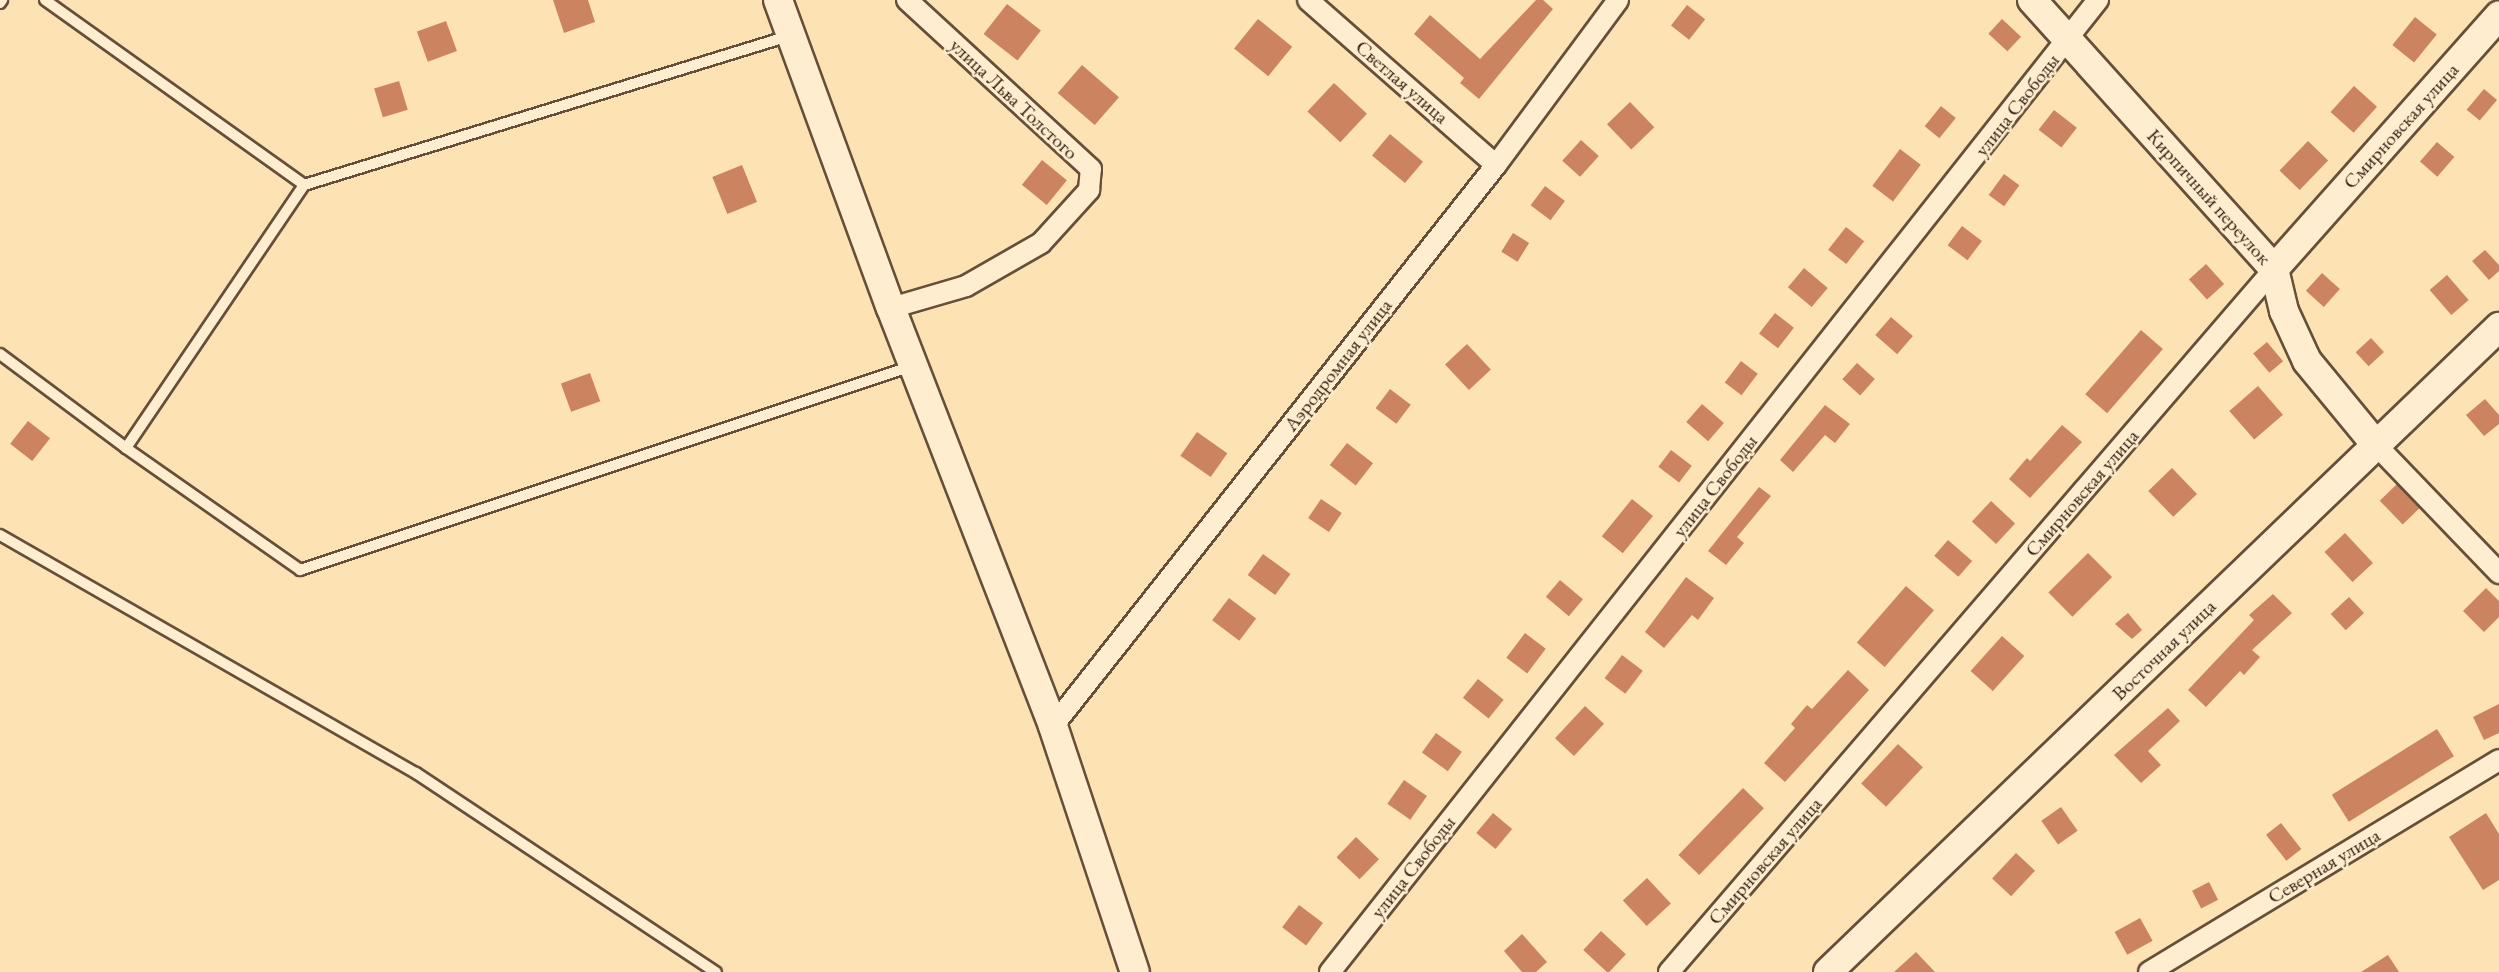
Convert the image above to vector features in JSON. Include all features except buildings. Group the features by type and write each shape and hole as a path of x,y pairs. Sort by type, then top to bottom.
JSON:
{"street":[{"path":"778,0 789,36 891,308 1053,726 1135,972"},
{"name":"улица Льва Толстого","path":"891,308 966,286 1041,243 1089,190 1091,169 907,0"},
{"name":"Светлая улица","path":"1308,0 1496,165"},
{"name":"Аэродромная улица","path":"1053,726 1496,165 1618,0"},
{"name":"Кирпичный переулок","path":"2032,0 2274,269 2284,310 2307,361 2376,445 2499,573"},
{"name":"улица Свободы","path":"1330,972 2098,0"},
{"name":"Смирновская улица","path":"1669,972 2274,269 2499,16"},
{"name":"Восточная улица","path":"1828,972 2499,327"},
{"name":"Северная улица","path":"2149,972 2499,760"}],"lane":[{"path":"45,0 304,185"},
{"path":"126,448 304,185 789,36"},
{"path":"0,354 126,448 300,570 913,365"},
{"path":"0,534 416,772 716,972"}]}
